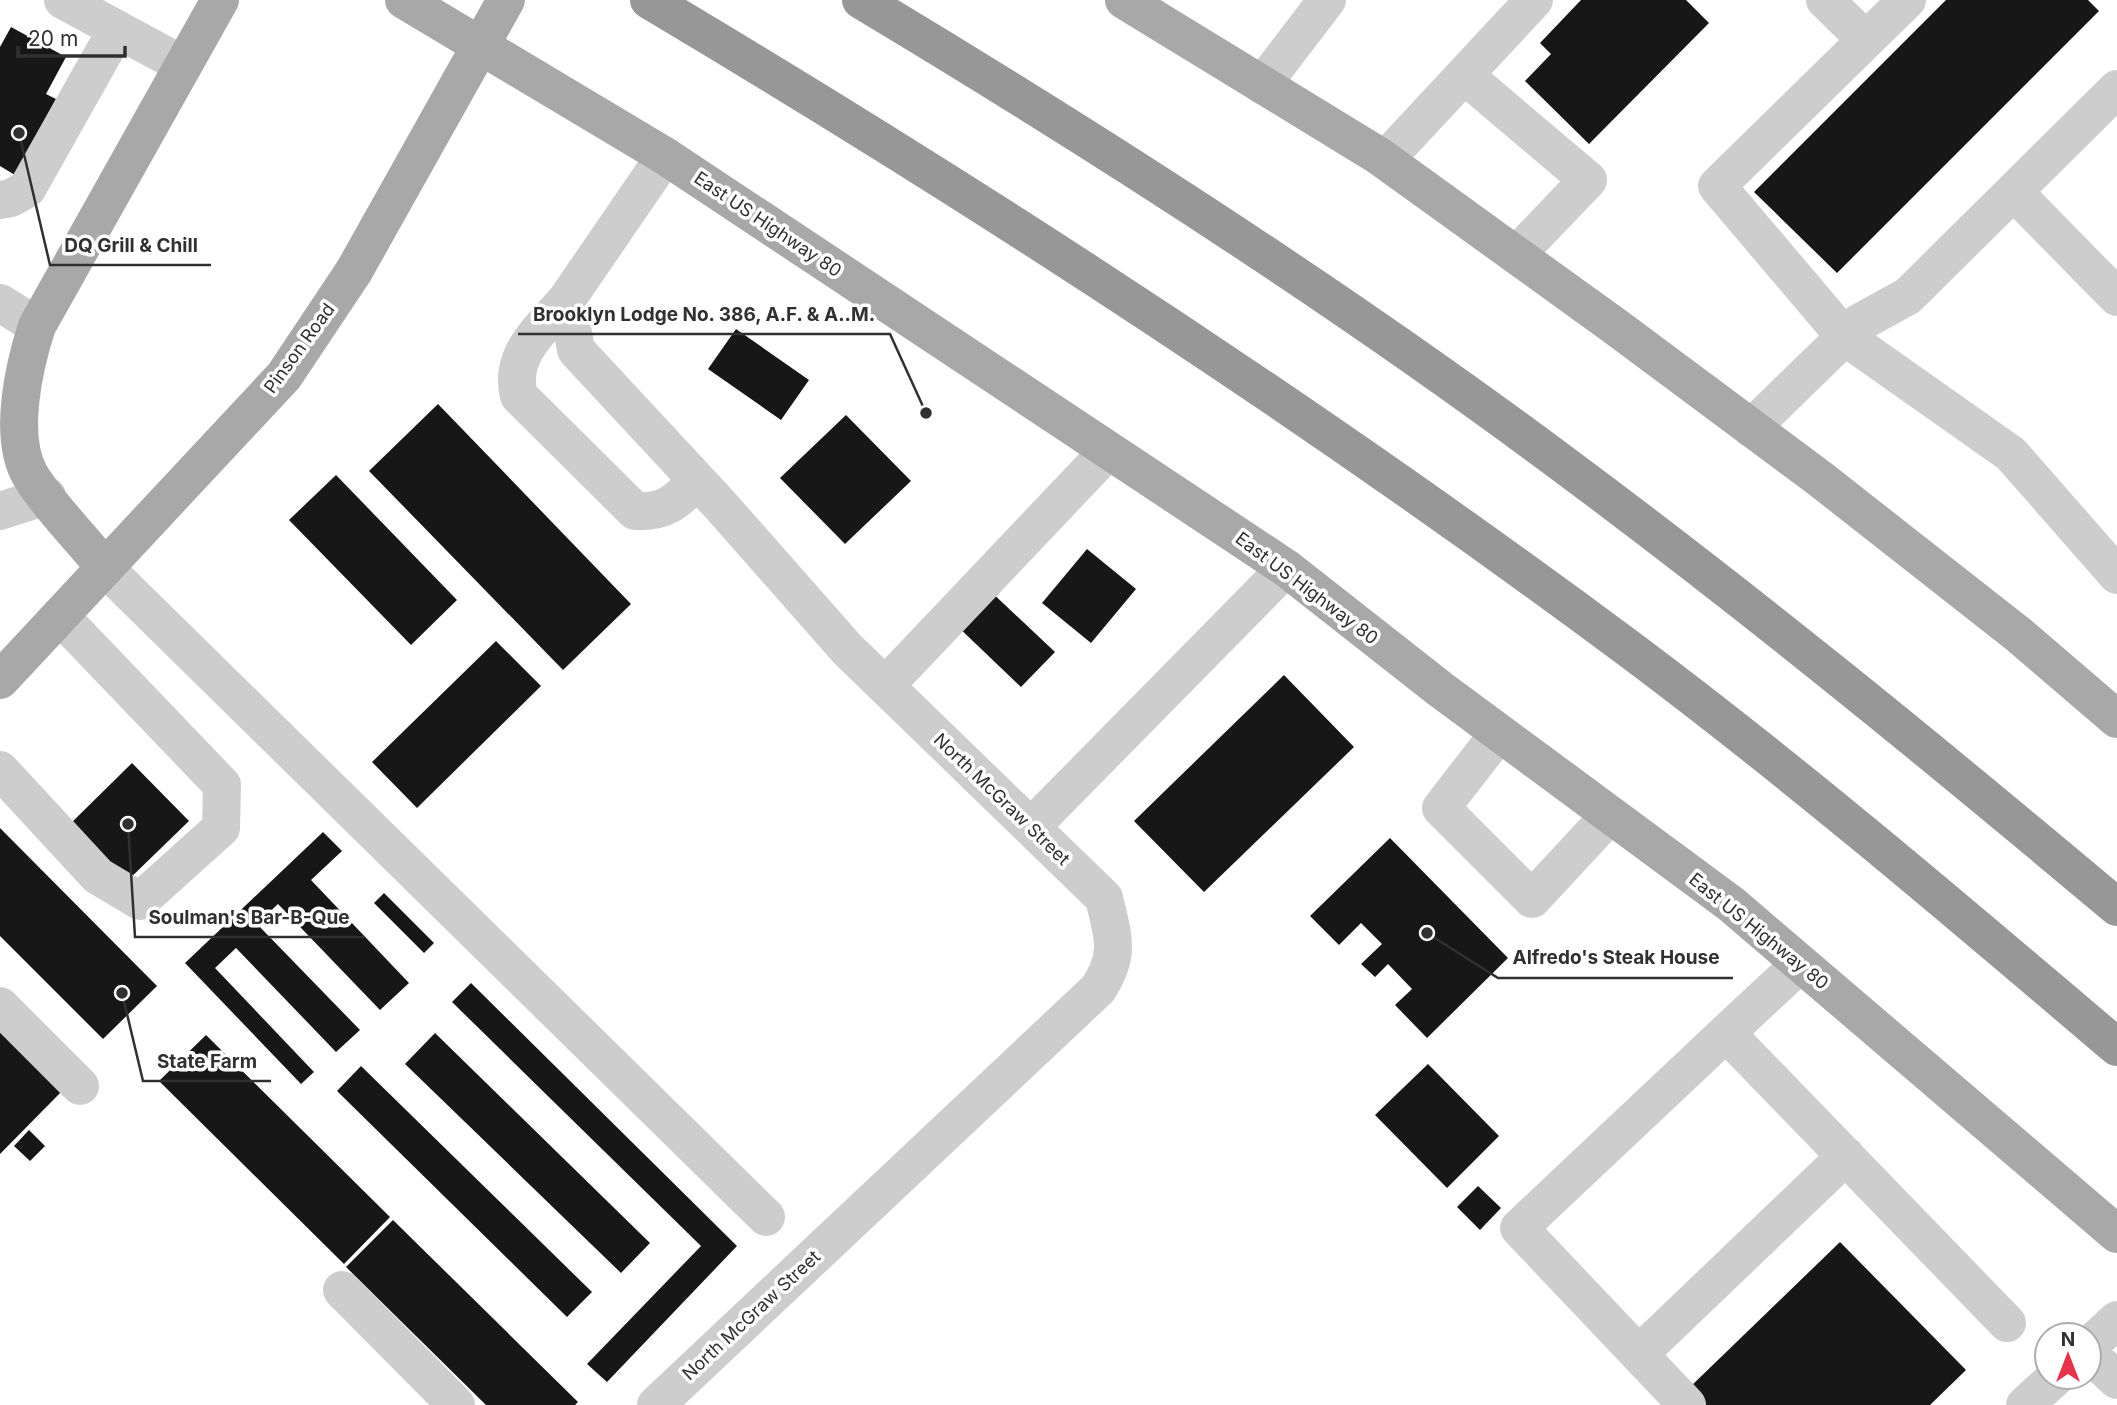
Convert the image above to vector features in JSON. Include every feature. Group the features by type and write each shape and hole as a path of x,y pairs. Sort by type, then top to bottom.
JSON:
{"highway":[{"path":"649,0 904,153 1079,265 1261,386 1444,514 1634,652 1802,783 2117,1047"},
{"path":"861,0 1027,101 1181,200 1560,462 1788,635 2117,907"}],"main road":[{"path":"105,568 29,474 22,445 20,412 25,364 37,326 220,0"},
{"name":"East US Highway 80","path":"404,0 665,156 1286,568 1499,733 1731,904 2117,1234"},
{"name":"Pinson Road","path":"0,680 284,376 354,271 506,0"},
{"path":"1124,0 1385,160 1751,428 2019,635 2117,719"}],"street":[{"path":"63,0 183,65"},
{"path":"1262,85 1327,0"},
{"path":"1385,160 1534,0"},
{"path":"1825,0 1866,40"},
{"path":"1907,0 1717,186 1845,337 2011,454 2117,575"},
{"path":"0,200 11,198 27,189 117,29"},
{"path":"1464,75 1588,180 1516,255"},
{"path":"1751,428 1859,323 1908,296 2117,89"},
{"path":"665,156 567,299 519,357 514,379 519,396 635,511 656,512 678,501 697,480"},
{"path":"2014,192 2117,297"},
{"name":"North McGraw Street","path":"567,299 576,350 697,480 847,649 1104,898 1115,945 1111,968 1098,989 668,1401"},
{"path":"0,303 37,326"},
{"path":"885,686 1108,451"},
{"path":"0,511 47,495"},
{"path":"105,568 766,1217"},
{"path":"1031,827 1286,568"},
{"path":"0,770 98,876 140,901 221,828 222,785 60,615"},
{"path":"1499,733 1441,808 1532,899 1610,815"},
{"path":"1687,1405 1519,1228 1800,964"},
{"path":"0,1006 80,1086"},
{"path":"1726,1033 2007,1323"},
{"path":"1639,1354 1846,1156"},
{"path":"342,1290 456,1405"},
{"path":"2103,1333 2117,1320"},
{"path":"2103,1366 2117,1380"},
{"path":"2025,1405 2040,1391"}],"building":[{"path":"1581,0 1686,0 1709,23 1589,144 1525,81 1551,54 1540,43"},
{"path":"1946,0 2088,0 2099,11 1837,273 1754,192"},
{"path":"11,27 66,57 46,94 56,99 15,175 0,166 0,47"},
{"path":"736,329 809,380 781,420 708,369"},
{"path":"438,404 631,604 563,670 369,471"},
{"path":"846,415 911,481 845,544 780,478"},
{"path":"336,475 457,600 411,645 289,520"},
{"path":"1087,549 1136,589 1091,643 1042,603"},
{"path":"986,587 1055,652 1021,687 953,622"},
{"path":"496,641 541,686 417,808 372,762"},
{"path":"1284,675 1354,747 1204,892 1134,821"},
{"path":"132,763 189,821 124,884 67,827"},
{"path":"0,828 157,986 103,1039 0,936"},
{"path":"323,832 342,851 311,880 409,983 380,1010 278,904 257,924 360,1030 336,1052 236,948 215,968 314,1072 301,1084 185,963"},
{"path":"1390,838 1508,958 1427,1038 1395,1005 1412,989 1388,964 1375,977 1361,964 1382,944 1361,923 1339,945 1310,916"},
{"path":"384,893 434,943 424,953 374,903"},
{"path":"471,983 737,1246 607,1382 587,1364 701,1246 452,1002"},
{"path":"0,1028 63,1090 0,1154"},
{"path":"435,1033 650,1243 621,1273 405,1064"},
{"path":"206,1035 390,1217 344,1264 159,1081"},
{"path":"1428,1064 1499,1136 1447,1188 1375,1115"},
{"path":"361,1066 592,1292 567,1317 337,1091"},
{"path":"29,1130 45,1146 30,1161 14,1146"},
{"path":"1478,1186 1501,1208 1480,1230 1457,1207"},
{"path":"393,1220 578,1402 575,1405 486,1405 346,1267"},
{"path":"1840,1242 1966,1370 1930,1405 1706,1405 1689,1388"}],"place":[{"name":"DQ Grill & Chill","path":"19,133"},
{"name":"Brooklyn Lodge No. 386, A.F. & A..M.","path":"926,413"},
{"name":"Soulman's Bar-B-Que","path":"128,824"},
{"name":"Alfredo's Steak House","path":"1427,933"},
{"name":"State Farm","path":"122,993"}]}
